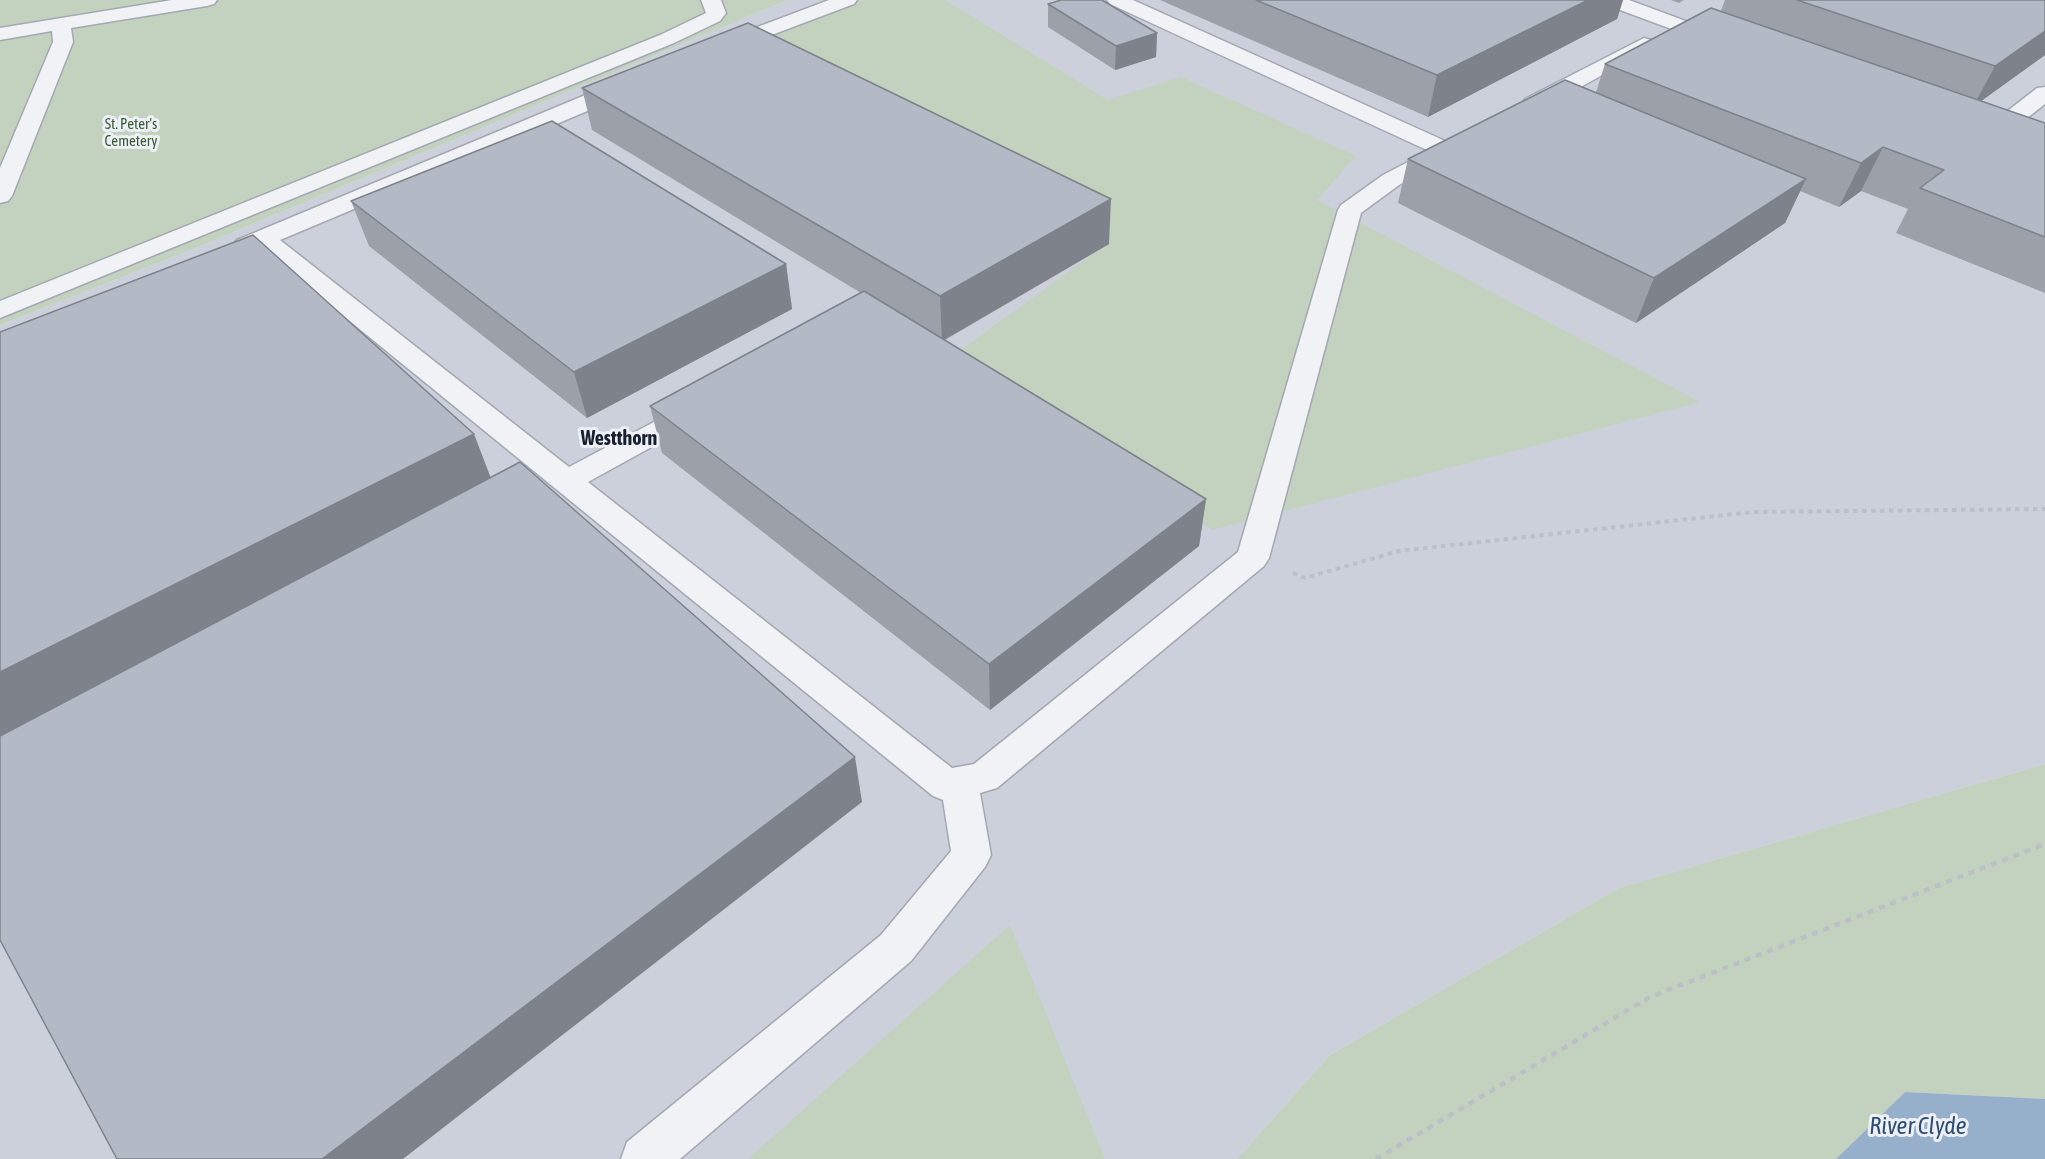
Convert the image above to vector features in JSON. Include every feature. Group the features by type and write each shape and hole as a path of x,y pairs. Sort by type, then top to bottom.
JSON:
{"lane":[{"path":"0,34 207,0"},
{"path":"0,310 667,39 713,17 716,13 711,0"},
{"path":"703,54 847,0"},
{"path":"262,238 946,785 984,777 1253,558 1350,210 1391,180 1457,145 1117,0"},
{"path":"1611,0 1734,45"},
{"path":"0,196 63,42 60,24"},
{"path":"1507,117 1679,25"},
{"path":"231,252 648,77"},
{"path":"1964,131 1996,142 2045,93"},
{"path":"566,481 723,397"},
{"path":"644,1159 896,948 971,855 959,782"}],"path":[{"path":"1253,558 1305,578 1399,551 1753,512 2045,509"},
{"path":"1376,1159 1650,997 2045,844"}],"shaded area":[{"name":"Westthorn","path":"787,0 2045,0 2045,764 1619,888 1330,1055 1237,1159 0,1159 0,325 188,251"}],"green space":[{"name":"St. Peter's Cemetery","path":"0,0 787,0 188,251 0,325"},
{"path":"862,0 945,0 1108,100 1181,77 1356,156 1317,200 1700,402 1212,530 951,357 1108,243 753,40"},
{"path":"2045,764 2045,1099 1905,1092 1836,1159 1237,1159 1330,1055 1619,888"},
{"path":"1010,925 1105,1159 748,1159"}],"water":[{"name":"River Clyde","path":"1905,1092 2045,1099 2045,1159 1836,1159"}],"building":[{"path":"1061,0 1102,0 1157,33 1116,46 1048,4"},
{"path":"1256,0 1588,0 1437,75"},
{"path":"1797,0 2045,0 2045,31 1995,66"},
{"path":"1711,8 2045,123 2045,237 1920,188 1944,170 1883,147 1861,163 1605,64"},
{"path":"748,23 1111,199 940,296 582,88"},
{"path":"1565,80 1806,179 1654,278 1408,159"},
{"path":"552,121 786,264 574,372 351,201"},
{"path":"253,235 474,434 0,672 0,332"},
{"path":"864,291 1206,499 989,664 650,406"},
{"path":"520,462 855,757 322,1159 117,1159 0,940 0,736"}],"district":[{"name":"Westthorn","path":"619,439"}]}
